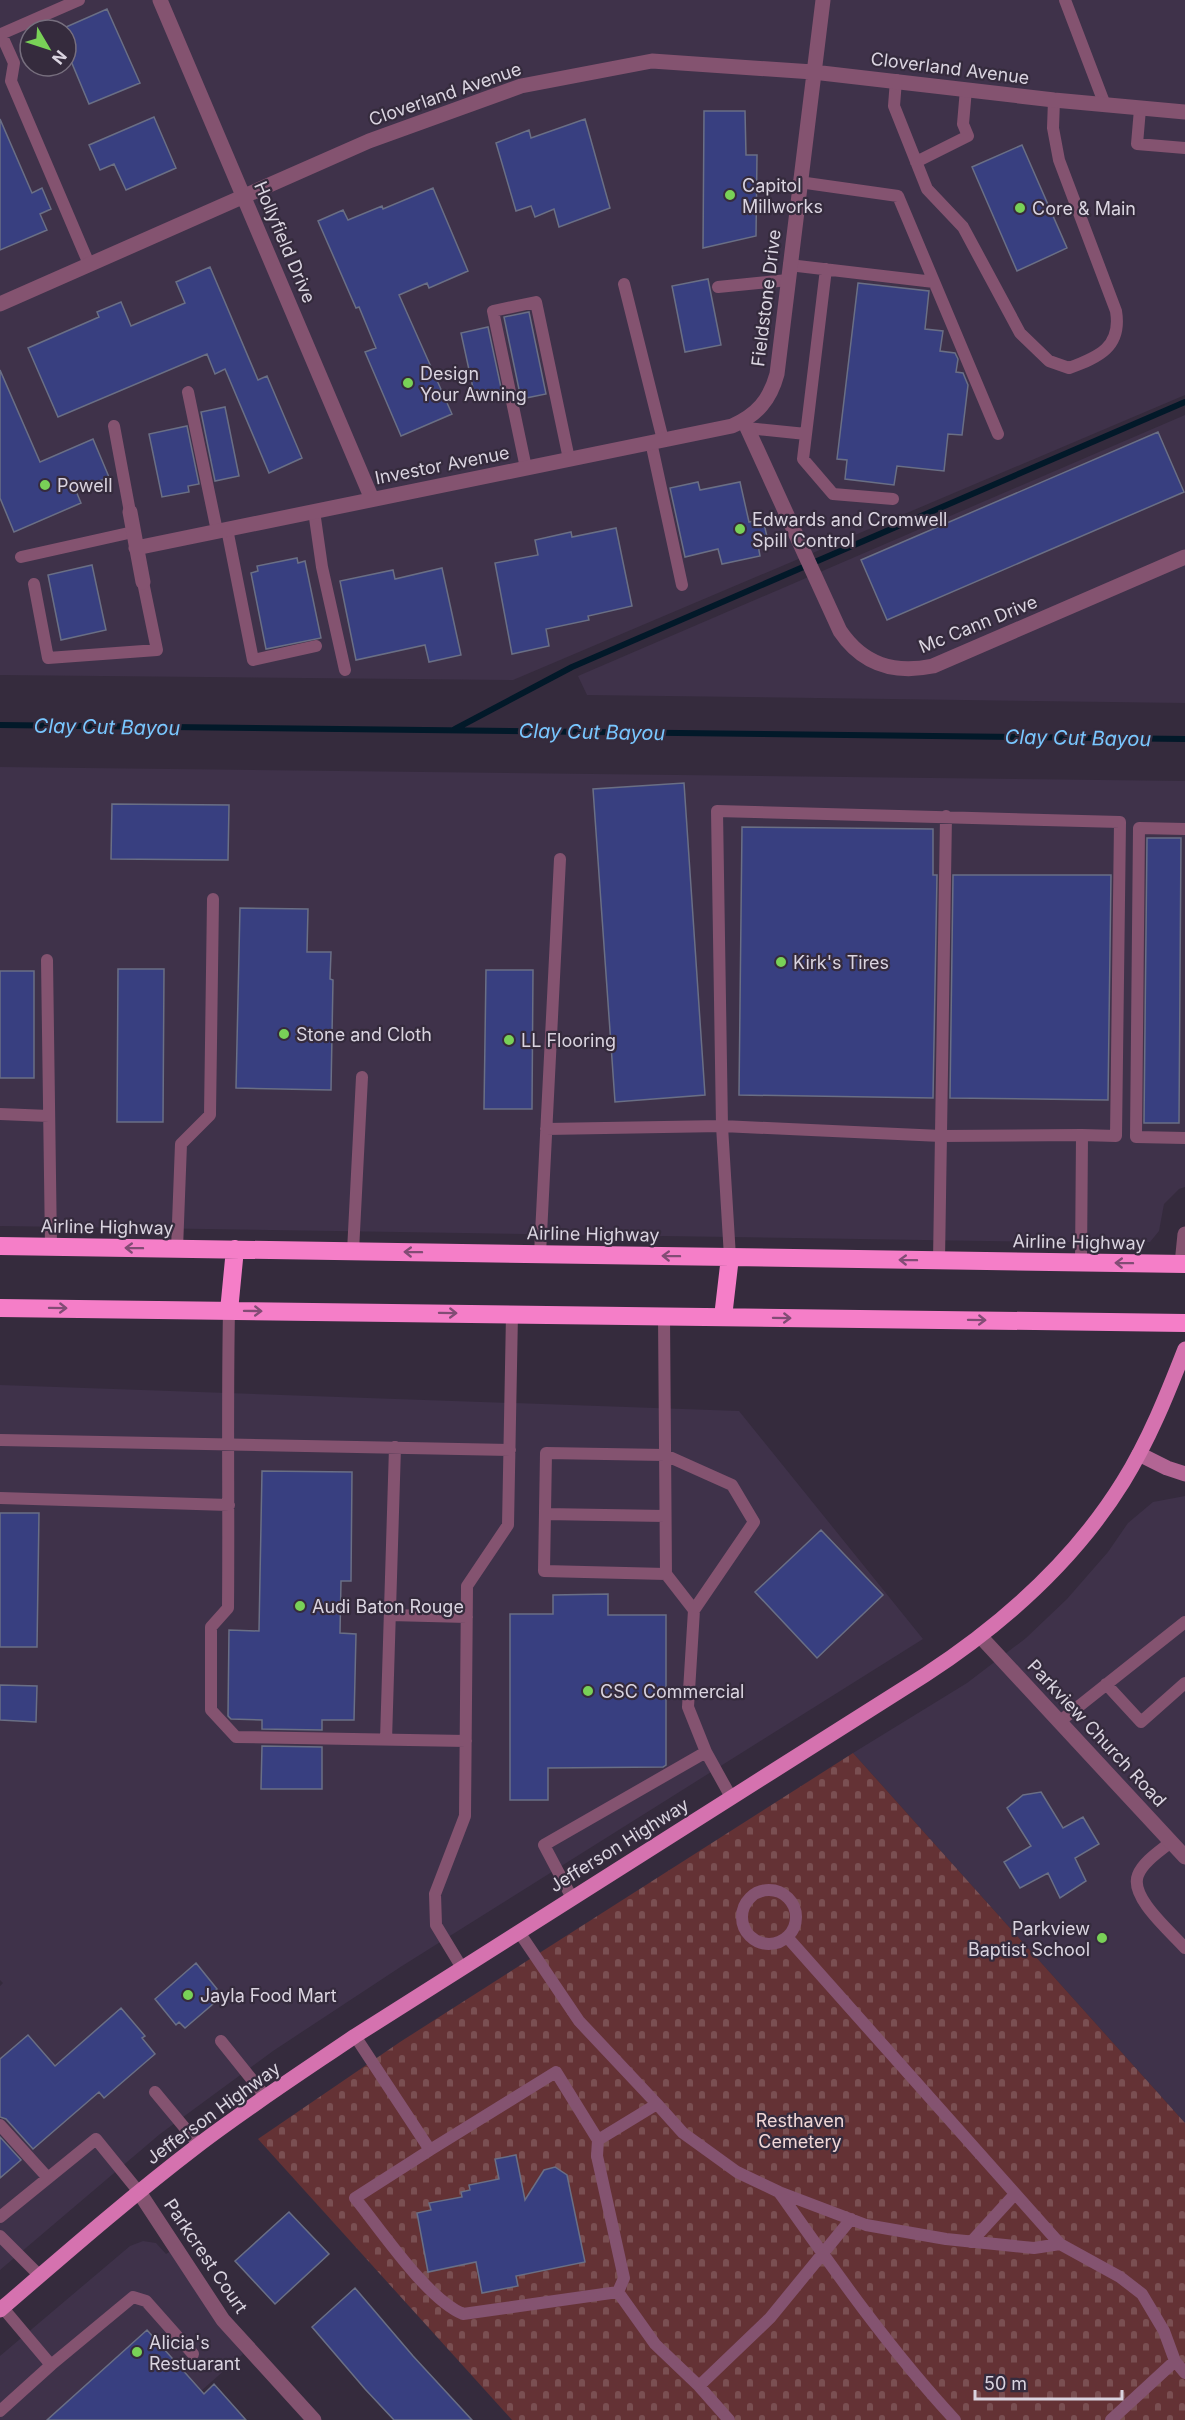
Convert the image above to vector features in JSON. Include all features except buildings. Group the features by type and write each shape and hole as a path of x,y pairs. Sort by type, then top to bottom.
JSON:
{"highway":[{"name":"Airline Highway","path":"0,1246 939,1260 1184,1268"},
{"path":"229,1311 235,1250"},
{"path":"723,1317 730,1257"},
{"path":"0,1308 1185,1323"}],"main road":[{"name":"Jefferson Highway","path":"1,2309 139,2192 266,2097 355,2036 933,1670 980,1636 1026,1598 1076,1545 1106,1508 1158,1418 1185,1349"}],"street":[{"name":"Hollyfield Drive","path":"160,0 372,499"},
{"name":"Fieldstone Drive","path":"748,421 770,395 777,374 823,0"},
{"name":"Cloverland Avenue","path":"0,304 369,141 521,86 652,61 813,72 1054,100 1185,112"},
{"name":"Investor Avenue","path":"136,548 748,421"},
{"name":"Mc Cann Drive","path":"748,421 803,553 840,632 848,643 874,662 891,669 904,670 933,666 1185,557"},
{"path":"130,512 143,582"},
{"path":"1184,1268 1185,1234"},
{"path":"1139,1454 1185,1474"},
{"name":"Parkview Church Road","path":"980,1636 1185,1857"},
{"name":"Parkcrest Court","path":"139,2192 223,2320 314,2420"}],"lane":[{"path":"79,0 1,34 14,63 11,81 89,264"},
{"path":"1065,0 1105,105"},
{"path":"896,80 894,106 927,189 963,227 1020,333 1049,361 1069,368 1100,354 1113,341 1119,326 1116,311 1059,160 1053,128 1054,100"},
{"path":"916,162 968,136 963,124 966,89"},
{"path":"1140,109 1137,144 1185,148"},
{"path":"800,182 898,196 998,434"},
{"path":"718,287 788,273 826,269 934,282"},
{"path":"826,269 803,459 833,494 894,499"},
{"path":"624,284 657,441 682,585"},
{"path":"526,468 493,311 536,302 569,459"},
{"path":"188,392 253,660 316,646"},
{"path":"748,421 806,434"},
{"path":"114,426 130,512"},
{"path":"314,511 322,567 345,670"},
{"path":"21,557 133,532"},
{"path":"34,584 48,658 157,650 143,582"},
{"path":"546,1129 722,1126 941,1136 1116,1136 1120,822 717,812 722,1126 730,1257"},
{"path":"939,1260 946,816"},
{"path":"1185,829 1139,828 1136,1137 1185,1138"},
{"path":"540,1254 560,859"},
{"path":"177,1249 181,1144 210,1116 213,899"},
{"path":"47,960 51,1247"},
{"path":"353,1251 362,1077"},
{"path":"0,1114 49,1116"},
{"path":"1081,1263 1082,1136"},
{"path":"229,1311 228,1608 211,1627 211,1710 236,1737 465,1741"},
{"path":"462,1968 436,1925 435,1894 465,1816 467,1586 508,1525 512,1314"},
{"path":"664,1316 666,1574 694,1610"},
{"path":"0,1440 510,1450"},
{"path":"386,1740 395,1447"},
{"path":"666,1574 544,1571 546,1453 665,1455 732,1485 754,1522 694,1610 688,1707 706,1752 731,1797"},
{"path":"0,1498 229,1505"},
{"path":"545,1514 665,1516"},
{"path":"390,1615 466,1617"},
{"path":"1059,1722 1183,1627"},
{"path":"1106,1684 1141,1722 1185,1683"},
{"path":"572,1898 544,1845 706,1752"},
{"path":"1171,1842 1144,1865 1135,1885 1143,1901 1185,1948"},
{"path":"772,1889 788,1897 796,1913 793,1930 787,1937 771,1944 761,1943 747,1933 741,1916 748,1899 763,1890 772,1889"},
{"path":"519,1932 579,2021 683,2133 737,2172 779,2192 866,2224 971,2242 1034,2248 1060,2244"},
{"path":"787,1937 1060,2244 1120,2277 1142,2294 1164,2331 1175,2361 1185,2373"},
{"path":"355,2036 430,2150"},
{"path":"221,2041 266,2097"},
{"path":"556,2072 598,2140 597,2156 624,2278 618,2292 463,2314 449,2308 429,2289 356,2198 556,2072"},
{"path":"155,2092 199,2145"},
{"path":"598,2140 657,2104"},
{"path":"0,2125 48,2178"},
{"path":"0,2217 96,2139 139,2192"},
{"path":"779,2192 924,2387 955,2420"},
{"path":"971,2242 1016,2194"},
{"path":"699,2386 770,2318 851,2219"},
{"path":"0,2236 40,2276"},
{"path":"618,2292 655,2344 699,2386 729,2420"},
{"path":"0,2411 133,2297 146,2301 193,2354"},
{"path":"1,2309 51,2365"},
{"path":"1111,2420 1175,2361"}],"shaded area":[{"path":"0,0 1185,0 1185,395 513,680 0,675"},
{"path":"1185,415 1185,703 587,695 578,676"},
{"path":"0,767 1185,781 1185,1187 1179,1189 1164,1204 1159,1231 1150,1242 1125,1243 0,1226"},
{"path":"0,1385 739,1411 923,1639 402,1966 273,2051 160,2134 0,2270 0,1986 3,1983 0,1980"},
{"name":"Parkview Baptist School","path":"1185,1496 1185,2123 853,1753 967,1683 1026,1638 1067,1599 1108,1552 1128,1523 1153,1502"},
{"path":"143,2241 156,2243 166,2254 171,2251 217,2321 243,2354 168,2420 0,2420 0,2356 130,2246"}],"green space":[{"name":"Resthaven Cemetery","path":"853,1753 1185,2123 1185,2420 512,2420 258,2139 400,2042"}],"waterway":[{"path":"455,729 572,667 1185,402"},
{"name":"Clay Cut Bayou","path":"0,725 1185,739"}],"place":[{"name":"Capitol Millworks","path":"730,195"},
{"name":"Core & Main","path":"1020,208"},
{"name":"Design Your Awning","path":"408,383"},
{"name":"Powell","path":"45,485"},
{"name":"Edwards and Cromwell Spill Control","path":"740,529"},
{"name":"Kirk's Tires","path":"781,962"},
{"name":"Stone and Cloth","path":"284,1034"},
{"name":"LL Flooring","path":"509,1040"},
{"name":"Audi Baton Rouge","path":"300,1606"},
{"name":"CSC Commercial","path":"588,1691"},
{"name":"Parkview Baptist School","path":"1102,1938"},
{"name":"Jayla Food Mart","path":"188,1995"},
{"name":"Alicia's Restuarant","path":"137,2352"}]}
